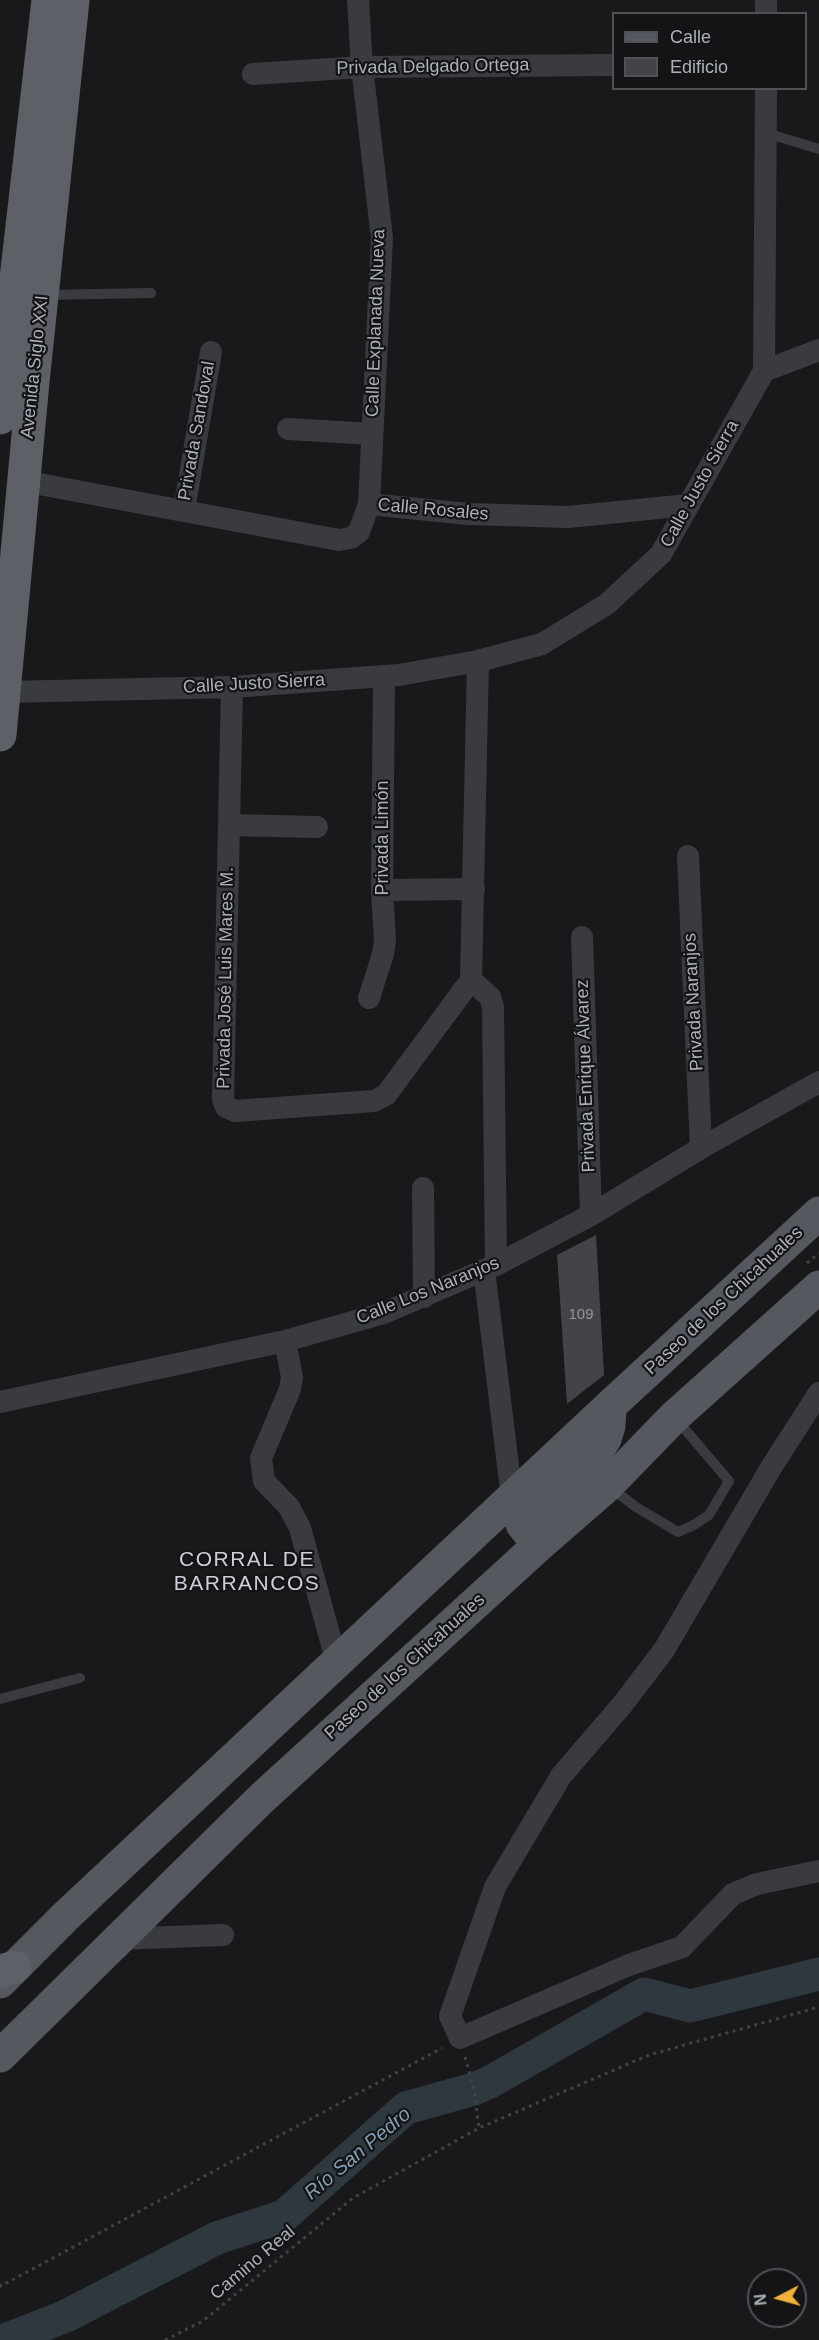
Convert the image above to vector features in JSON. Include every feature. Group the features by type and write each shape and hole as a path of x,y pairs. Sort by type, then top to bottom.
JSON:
{"highway":[{"name":"Avenida Siglo XXI","path":"0,735 23,481 12,375 48,0"},
{"name":"Avenida Siglo XXI","path":"0,418 12,375 42,295 73,0"}],"main road":[{"name":"Paseo de los Chicahuales","path":"5,1973 610,1405 819,1213"},
{"name":"Paseo de los Chicahuales","path":"0,2056 262,1798 538,1545 608,1485 674,1418 819,1287"},
{"path":"538,1545 522,1524 522,1519 598,1449 605,1439 609,1426 610,1405"}],"street":[{"name":"Calle Explanada Nueva","path":"358,0 362,67 382,238 369,504"},
{"name":"Privada Delgado Ortega","path":"254,74 362,67 612,65"},
{"name":"Calle Justo Sierra","path":"4,692 232,687 384,676 478,661 542,644 607,604 661,554 764,371 766,90"},
{"path":"764,371 819,350"},
{"name":"Privada Sandoval","path":"184,510 211,352"},
{"path":"288,429 372,434"},
{"name":"Calle Rosales","path":"23,481 339,540 351,538 358,532 369,504 468,514 568,517 688,505"},
{"path":"478,661 471,980 490,997 493,1007 490,1268 512,1498"},
{"name":"Privada Limón","path":"369,998 384,947 382,890 384,676"},
{"name":"Privada José Luis Mares M.","path":"232,687 223,1099 226,1107 235,1111 362,1102 374,1101 386,1095 471,980"},
{"path":"229,825 316,827"},
{"name":"Privada Naranjos","path":"688,856 701,1148"},
{"path":"382,890 474,889"},
{"name":"Privada Enrique Álvarez","path":"582,937 591,1215"},
{"name":"Calle Los Naranjos","path":"0,1402 285,1341 384,1313 490,1268 591,1215 701,1148 819,1082"},
{"path":"423,1188 424,1297"},
{"path":"285,1341 292,1377 290,1389 261,1458 264,1481 289,1507 300,1528 337,1663"},
{"path":"819,1393 772,1466 664,1650 622,1705 561,1776 495,1887 450,2016 460,2038 629,1965 682,1947 733,1894 757,1884 819,1871"},
{"path":"117,1939 223,1935"}],"lane":[{"path":"766,133 819,149"},
{"path":"42,295 151,292"},
{"path":"608,1485 636,1507 678,1532 709,1515 729,1481 674,1418"},
{"path":"0,1699 81,1678"}],"path":[{"name":"Camino Real","path":"165,2340 203,2321 353,2199 479,2128 649,2055 819,2007"},
{"path":"0,2284 1,2286 460,2038 474,2089 479,2128"}],"building":[{"path":"596,1235 604,1375 567,1404 557,1255"}],"waterway":[{"name":"Río San Pedro","path":"5,2340 66,2316 217,2238 284,2216 406,2108 474,2089 490,2082 644,1994 690,2006 819,1974"}],"district":[{"name":"CORRAL DE BARRANCOS","path":"247,1572"}]}
